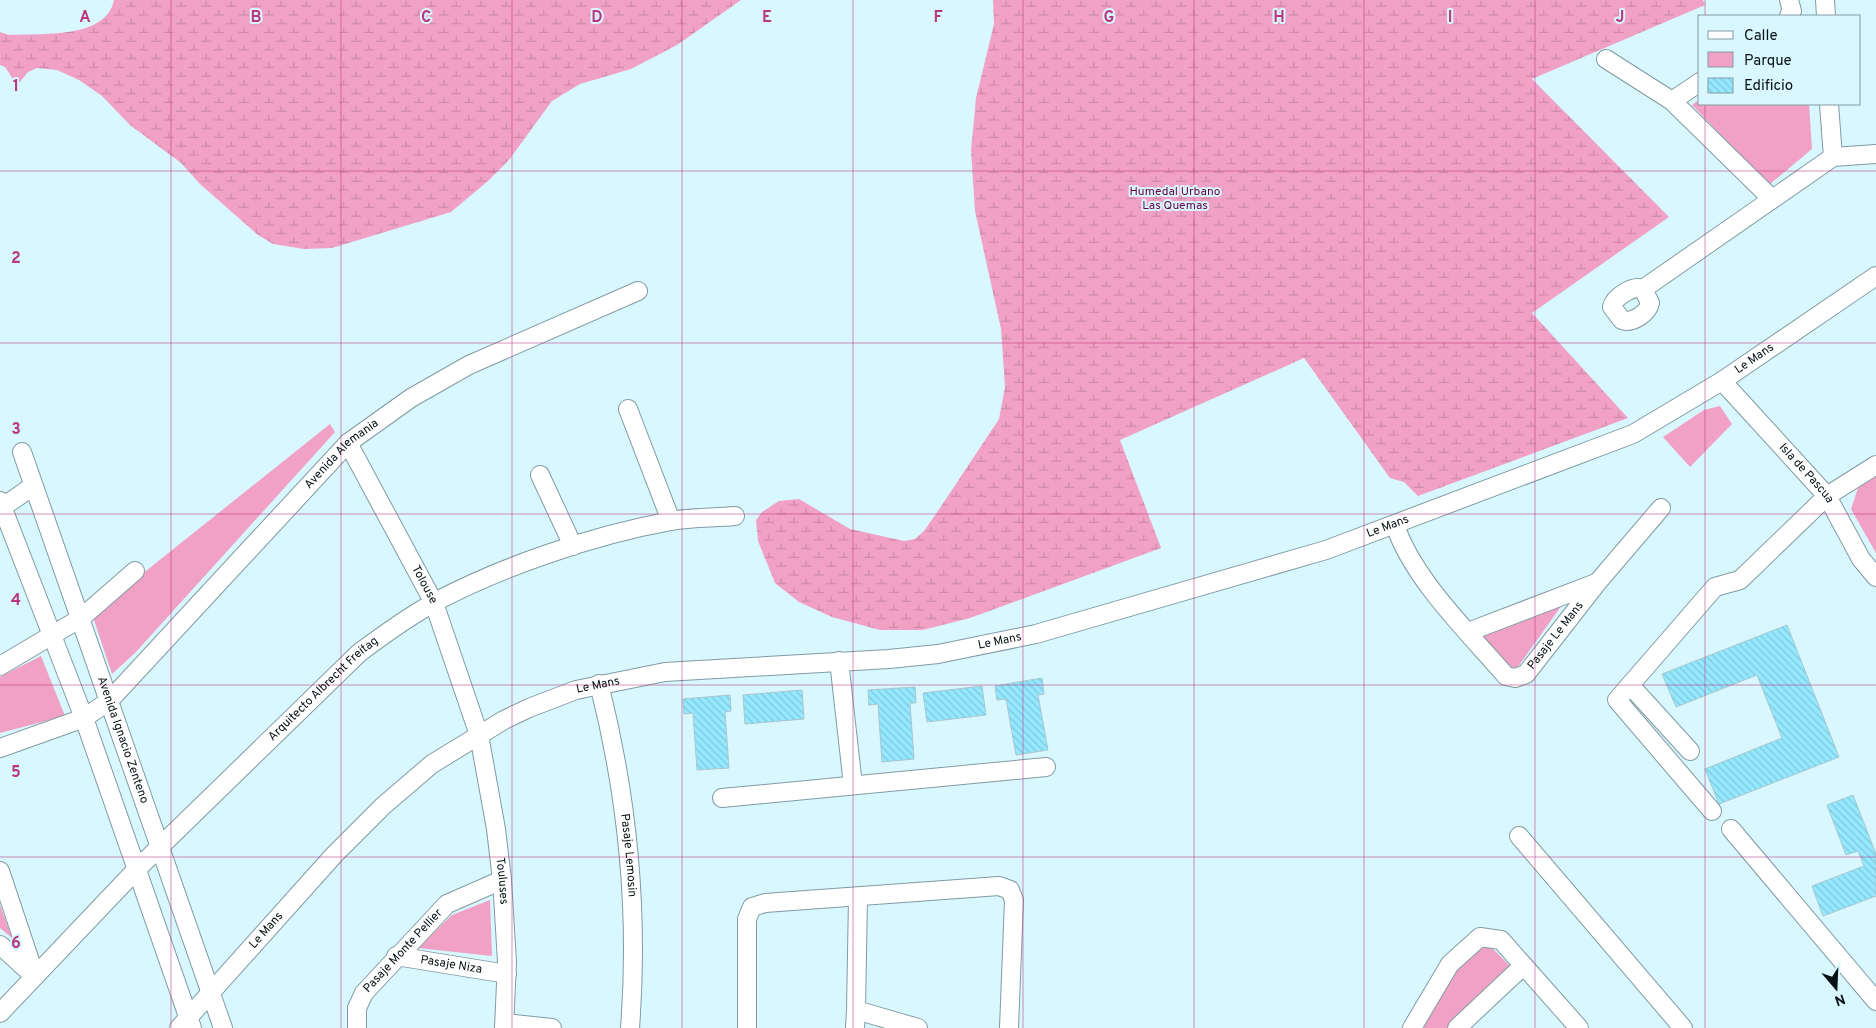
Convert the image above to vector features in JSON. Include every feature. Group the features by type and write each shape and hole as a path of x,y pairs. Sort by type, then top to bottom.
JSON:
{"street":[{"path":"1789,0 1792,11 1790,15"},
{"path":"1825,0 1826,15"},
{"path":"1606,59 1672,101 1772,198"},
{"path":"1672,101 1698,83"},
{"path":"1829,105 1833,157"},
{"path":"1643,288 1833,157 1873,156"},
{"name":"Le Mans","path":"187,1025 211,994 334,855 384,806 432,764 504,720 544,701 600,684 665,672 938,654 1036,634 1326,550 1619,440 1652,424 1722,381 1876,276"},
{"name":"Avenida Alemania","path":"84,718 109,701 348,443 412,398 469,365 638,291"},
{"name":"Isla de Pascua","path":"1722,381 1826,496 1861,559 1876,576"},
{"path":"628,409 671,521"},
{"name":"Tolouse","path":"348,443 434,602 479,735"},
{"name":"Avenida Ignacio Zenteno","path":"22,452 223,1028"},
{"path":"1712,811 1617,700 1714,587 1740,580 1826,496 1876,465"},
{"path":"540,475 573,546"},
{"path":"33,486 1,506 84,718 187,1025"},
{"name":"Pasaje Le Mans","path":"1395,525 1401,544 1412,563 1506,676 1515,678 1526,674 1597,583 1661,508"},
{"name":"Arquitecto Albrecht Freitag","path":"0,1013 136,870 359,653 393,628 434,602 485,578 573,546 671,521 735,516"},
{"path":"0,666 52,637 80,618 135,571"},
{"name":"Pasaje Le Mans","path":"1468,632 1597,583"},
{"path":"839,661 852,785"},
{"name":"Pasaje Lemosin","path":"600,684 620,775 631,867 634,954 630,1028"},
{"path":"1630,685 1690,751"},
{"path":"0,748 84,718"},
{"name":"Touluses","path":"479,735 496,829 502,880 507,974 504,1026"},
{"path":"722,798 1046,767"},
{"path":"1731,830 1876,1001"},
{"path":"1519,836 1683,1028"},
{"path":"0,871 35,976"},
{"name":"Pasaje Monte Pellier","path":"357,1028 358,1008 364,993 396,956 447,904 502,880"},
{"path":"747,1028 747,919 752,907 765,903 858,898 999,886 1010,890 1014,900 1009,1028"},
{"path":"858,898 855,1019 918,1028"},
{"path":"1412,1028 1450,964 1480,937 1501,940 1579,1028"},
{"path":"0,945 35,976"},
{"name":"Pasaje Niza","path":"396,956 507,974"},
{"path":"1457,1028 1523,966"},
{"path":"504,1026 552,1028"}],"green space":[{"path":"114,0 741,0 677,45 631,69 580,84 552,101 509,160 488,181 451,212 332,248 304,249 273,244 258,235 200,184 181,163 130,125 102,96 79,80 57,70 37,68 28,72 20,82 15,82 5,67 0,65 0,32 9,35 53,34 85,28 98,22 108,13"},
{"name":"Humedal Urbano Las Quemas","path":"993,0 1703,0 1705,5 1532,79 1669,217 1532,313 1628,418 1418,496 1404,482 1390,478 1304,358 1120,440 1161,548 970,618 923,630 880,630 832,617 799,602 775,583 758,541 756,520 762,512 779,501 799,499 850,529 904,541 915,539 924,531 999,419 1005,387 1001,329 975,211 971,150 976,98 994,24"},
{"path":"1698,100 1698,105 1809,105 1812,149 1769,185 1692,105"},
{"path":"1720,406 1732,424 1690,467 1663,437 1704,410"},
{"path":"330,424 335,432 135,653 112,674 92,614"},
{"path":"1876,474 1876,553 1851,509 1858,488"},
{"path":"1567,598 1517,668 1505,667 1475,635"},
{"path":"41,656 65,716 0,733 0,677"},
{"path":"490,900 492,956 418,948 452,915"},
{"path":"0,905 12,938 0,928"},
{"path":"1480,948 1492,948 1511,967 1447,1028 1421,1028 1455,969"}],"building":[{"path":"1787,625 1839,757 1719,804 1705,769 1782,738 1757,675 1676,707 1662,674"},
{"path":"1042,678 1044,694 1038,695 1048,750 1016,755 1006,699 997,700 995,686"},
{"path":"982,686 986,715 927,722 923,693"},
{"path":"915,687 916,703 910,703 914,759 882,762 878,704 869,705 868,690"},
{"path":"802,690 804,719 745,724 743,695"},
{"path":"730,695 731,711 725,712 729,768 697,770 693,713 684,714 683,699"},
{"path":"1853,795 1876,854 1876,896 1823,916 1812,886 1864,866 1858,851 1846,855 1827,805"}]}
